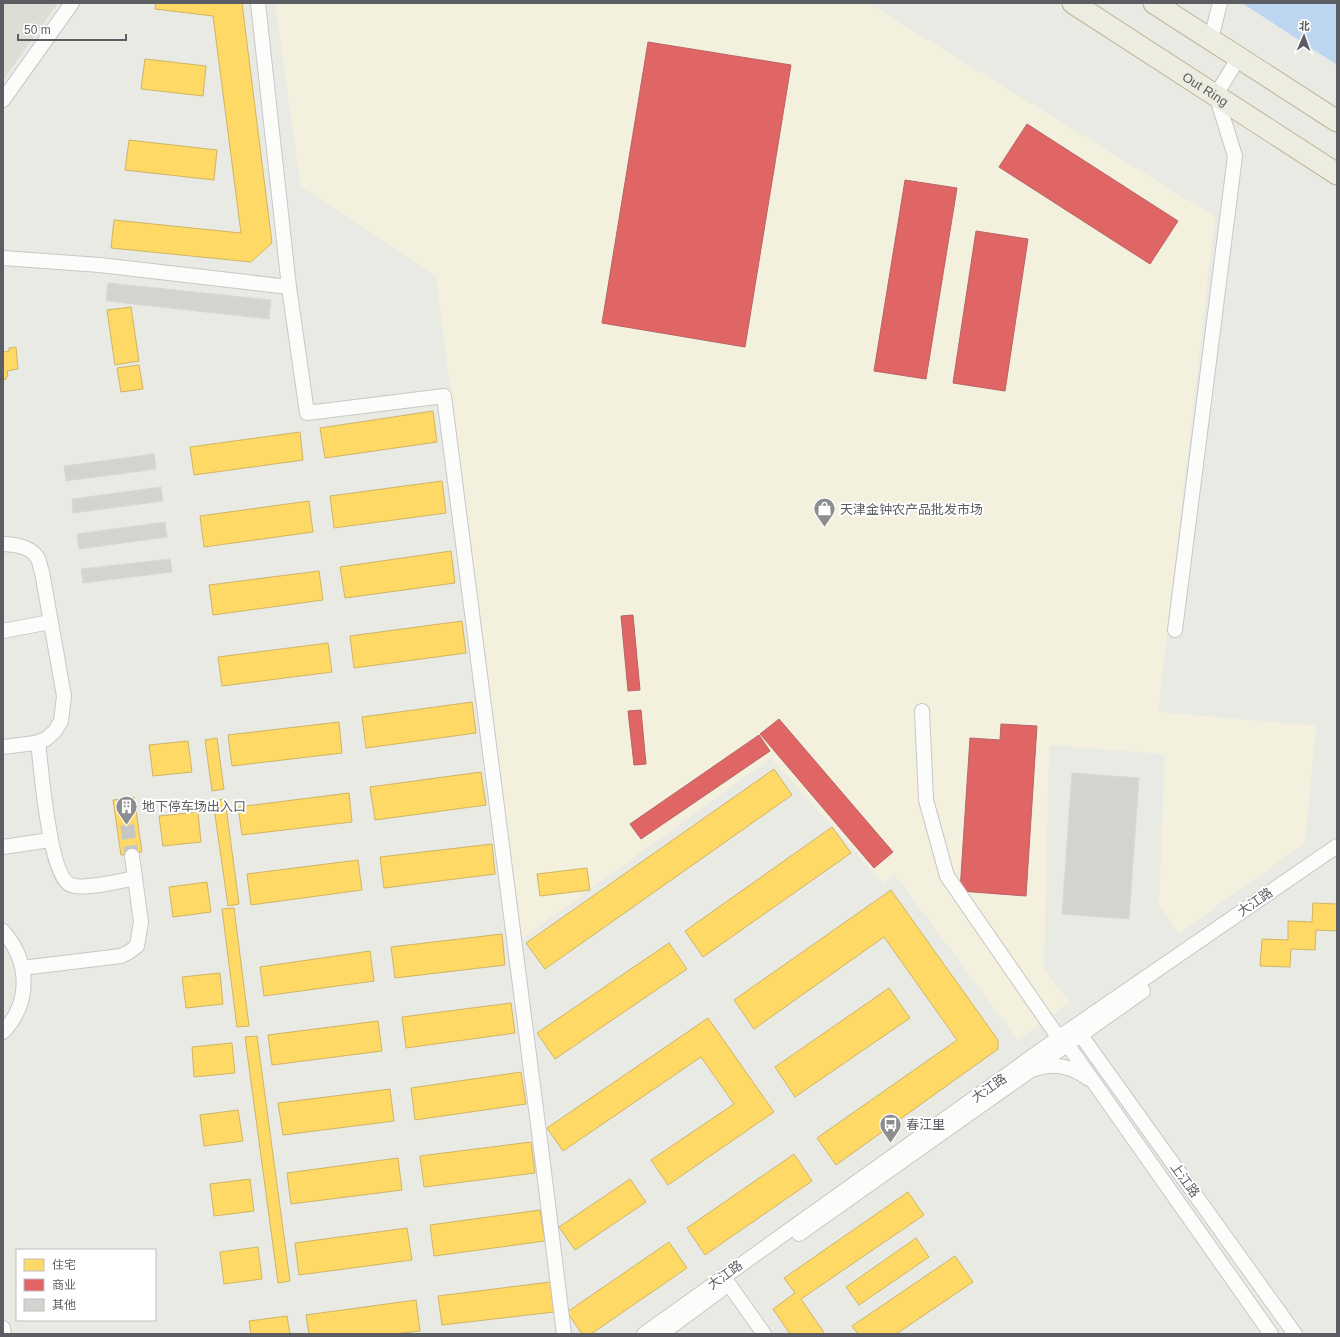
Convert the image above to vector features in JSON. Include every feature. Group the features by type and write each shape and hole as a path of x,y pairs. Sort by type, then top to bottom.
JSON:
{"highway":[{"name":"Out Ring","path":"1073,3 1337,174"},
{"path":"1154,3 1337,120"}],"street":[{"path":"3,100 72,3"},
{"path":"258,3 289,287 307,413 444,396 564,1334"},
{"path":"1211,39 1219,4"},
{"path":"1175,630 1235,156 1216,96 1238,57"},
{"path":"3,258 100,265 289,287"},
{"path":"3,544 14,544 29,549 37,557 42,572 64,696 61,721 55,731 46,739 38,742 3,747"},
{"path":"3,631 50,622"},
{"name":"上江路","path":"922,711 926,800 947,876 1063,1045 1095,1083 1271,1334"},
{"path":"38,742 50,840 64,880 70,885 81,886 135,878"},
{"path":"3,847 50,840"},
{"name":"大江路","path":"1063,1045 1078,1031 1337,846"},
{"name":"大江路","path":"1078,1031 1337,853"},
{"path":"22,968 121,956 137,946 141,922 132,856"},
{"path":"3,931 16,949 22,968 24,983 20,1006 3,1032"},
{"name":"上江路","path":"1078,1031 1295,1334"},
{"path":"1029,1065 1042,1055 1063,1045 1093,1062 1107,1072"},
{"path":"1029,1065 1042,1067 1066,1067 1079,1072 1095,1083"},
{"name":"大江路","path":"644,1334 726,1280 1029,1065"},
{"path":"726,1280 764,1334"},
{"name":"大江路","path":"661,1334 726,1280"},
{"path":"3,1328 4,1334"}],"shaded area":[{"path":"3,3 58,3 3,80"},
{"name":"天津金钟农产品批发市场","path":"275,3 868,3 1215,217 1158,712 1316,726 1305,843 1179,933 1159,904 1165,754 1049,745 1044,970 1070,1002 1018,1040 895,875 883,883 771,758 521,939 436,276 301,187"}],"water":[{"path":"1242,3 1337,3 1337,65"}],"building: 住宅":[{"path":"156,3 242,3 272,243 251,262 111,248 114,220 241,233 213,16 155,9"},
{"path":"145,59 206,66 203,96 141,89"},
{"path":"129,140 217,150 214,180 125,170"},
{"path":"131,307 139,361 115,365 107,310"},
{"path":"16,347 18,369 7,371 8,376 3,380 3,352 9,351 9,348"},
{"path":"139,365 143,389 121,392 117,368"},
{"path":"433,411 437,442 325,458 320,428"},
{"path":"300,432 303,460 194,475 190,447"},
{"path":"442,481 446,513 334,528 330,496"},
{"path":"309,501 313,532 204,547 200,516"},
{"path":"451,551 455,583 345,598 340,567"},
{"path":"319,571 323,600 213,615 209,585"},
{"path":"462,621 466,653 354,668 350,636"},
{"path":"328,643 332,672 222,686 218,657"},
{"path":"472,702 476,733 366,748 362,717"},
{"path":"339,722 342,753 232,766 228,735"},
{"path":"217,738 224,789 212,791 205,740"},
{"path":"188,741 192,772 153,776 149,745"},
{"path":"774,769 792,795 545,969 526,943"},
{"path":"481,772 486,805 375,820 370,787"},
{"path":"349,793 352,822 242,835 238,807"},
{"name":"地下停车场出入口","path":"134,797 142,852 121,855 113,800"},
{"path":"225,799 239,904 228,906 213,801"},
{"path":"198,812 201,842 163,846 159,816"},
{"path":"832,827 851,853 703,957 685,931"},
{"path":"492,844 495,874 384,888 380,857"},
{"path":"358,860 362,890 251,905 247,874"},
{"path":"587,868 590,890 540,896 537,874"},
{"path":"207,882 211,912 173,917 169,887"},
{"path":"891,890 998,1040 998,1049 836,1165 817,1138 957,1040 884,937 754,1029 734,1000"},
{"path":"1313,903 1337,904 1337,931 1316,930 1315,950 1291,949 1290,967 1260,966 1262,939 1288,940 1288,921 1312,922"},
{"path":"234,908 249,1026 237,1027 222,909"},
{"path":"502,934 505,965 395,978 391,947"},
{"path":"669,943 687,969 555,1059 537,1033"},
{"path":"370,951 374,981 264,996 260,967"},
{"path":"220,973 223,1004 186,1008 182,977"},
{"path":"889,988 910,1018 795,1097 775,1067"},
{"path":"511,1003 515,1033 406,1048 402,1017"},
{"path":"708,1018 774,1112 668,1185 651,1160 734,1104 701,1057 563,1151 547,1128"},
{"path":"378,1021 382,1051 272,1065 268,1035"},
{"path":"257,1036 290,1281 278,1283 245,1037"},
{"path":"232,1043 235,1073 194,1077 192,1047"},
{"path":"521,1072 526,1104 415,1120 411,1088"},
{"path":"390,1089 394,1121 283,1135 278,1103"},
{"path":"238,1110 243,1141 204,1146 200,1115"},
{"path":"531,1142 535,1173 424,1187 420,1156"},
{"path":"794,1154 812,1181 705,1255 687,1228"},
{"path":"398,1158 402,1190 291,1204 287,1173"},
{"path":"250,1179 254,1211 214,1216 210,1184"},
{"path":"630,1179 646,1202 575,1250 559,1227"},
{"path":"908,1192 924,1215 801,1299 825,1334 790,1334 773,1309 795,1293 784,1278"},
{"path":"540,1210 545,1241 434,1256 430,1225"},
{"path":"407,1228 412,1260 299,1275 295,1243"},
{"path":"916,1238 929,1257 859,1305 846,1287"},
{"path":"669,1242 687,1268 591,1334 582,1334 567,1312"},
{"path":"258,1247 262,1279 224,1284 220,1252"},
{"path":"955,1256 973,1282 896,1334 858,1334 852,1326"},
{"path":"550,1282 554,1312 442,1325 438,1296"},
{"path":"416,1300 420,1331 394,1334 309,1334 306,1315"},
{"path":"287,1316 290,1334 251,1334 249,1321"}],"building: 商业":[{"path":"648,42 791,65 745,347 602,323"},
{"path":"1027,124 1178,221 1150,264 999,167"},
{"path":"905,180 957,188 926,379 874,371"},
{"path":"976,231 1028,239 1005,391 953,383"},
{"path":"633,615 640,690 628,691 621,616"},
{"path":"641,710 646,764 634,765 628,711"},
{"path":"779,719 893,852 874,868 760,734"},
{"path":"1001,724 1037,726 1026,896 960,891 970,738 1000,740"},
{"path":"759,735 770,751 641,839 630,824"}],"building: 其他":[{"path":"108,283 271,300 269,319 106,301"},
{"path":"154,454 156,469 66,481 64,466"},
{"path":"161,487 163,501 73,513 72,499"},
{"path":"165,522 167,537 79,549 77,534"},
{"path":"170,559 172,572 83,583 81,569"},
{"path":"1072,773 1139,778 1129,919 1062,914"}],"tunnel":[{"path":"127,825 132,856"}],"place":[{"name":"天津金钟农产品批发市场","path":"824,528"},
{"name":"地下停车场出入口","path":"127,826"},
{"name":"春江里","path":"891,1144"}]}
